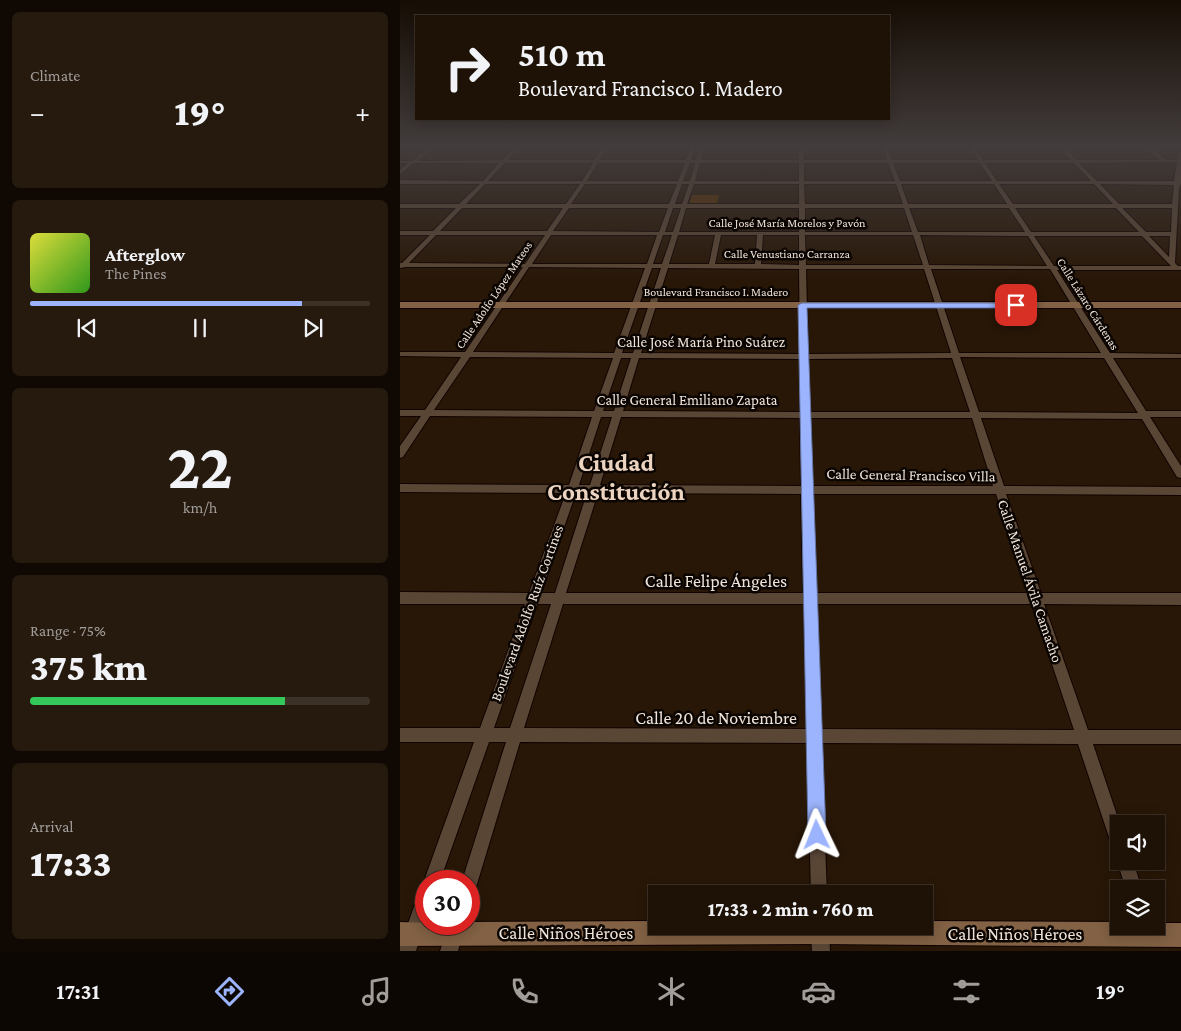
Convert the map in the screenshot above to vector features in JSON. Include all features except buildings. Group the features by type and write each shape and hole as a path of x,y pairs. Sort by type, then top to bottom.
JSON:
{"street":[{"path":"402,267 476,191"},
{"name":"Calle Adolfo López Mateos","path":"400,454 577,191"},
{"name":"Boulevard Adolfo Ruíz Cortines","path":"436,870 677,191"},
{"name":"Boulevard Adolfo Ruíz Cortines","path":"473,870 514,735 689,191"},
{"path":"801,191 806,489 819,885"},
{"name":"Calle Manuel Ávila Camacho","path":"900,191 927,266 1000,491 1110,817"},
{"name":"Calle Lázaro Cárdenas","path":"1001,191 1051,266 1181,474"},
{"path":"1103,191 1181,273"},
{"path":"1176,266 1173,234 1178,223 1178,191"},
{"path":"400,206 1177,205"},
{"name":"Calle José María Morelos y Pavón","path":"400,233 1173,234"},
{"path":"712,266 718,234"},
{"path":"758,266 760,234"},
{"path":"1173,243 1181,245"},
{"name":"Calle Venustiano Carranza","path":"402,267 527,265 1176,266"},
{"name":"Boulevard Francisco I. Madero","path":"400,305 1181,305"},
{"name":"Calle José María Pino Suárez","path":"400,354 804,357 955,355 1181,356"},
{"name":"Calle General Emiliano Zapata","path":"400,413 1144,416 1143,414 1181,414"},
{"name":"Calle General Francisco Villa","path":"400,488 573,487 1181,491"},
{"name":"Calle Felipe Ángeles","path":"400,598 1181,599"},
{"name":"Calle 20 de Noviembre","path":"400,735 482,737 514,735 1181,737"},
{"path":"407,939 415,921"},
{"name":"Calle Niños Héroes","path":"407,939 453,936 1150,937 1181,935"}],"shaded area":[{"path":"692,195 719,195 717,204 689,205"}],"district":[{"name":"Ciudad Constitución","path":"616,476"}],"route":[{"path":"817,835 802,305 1016,305"}]}
